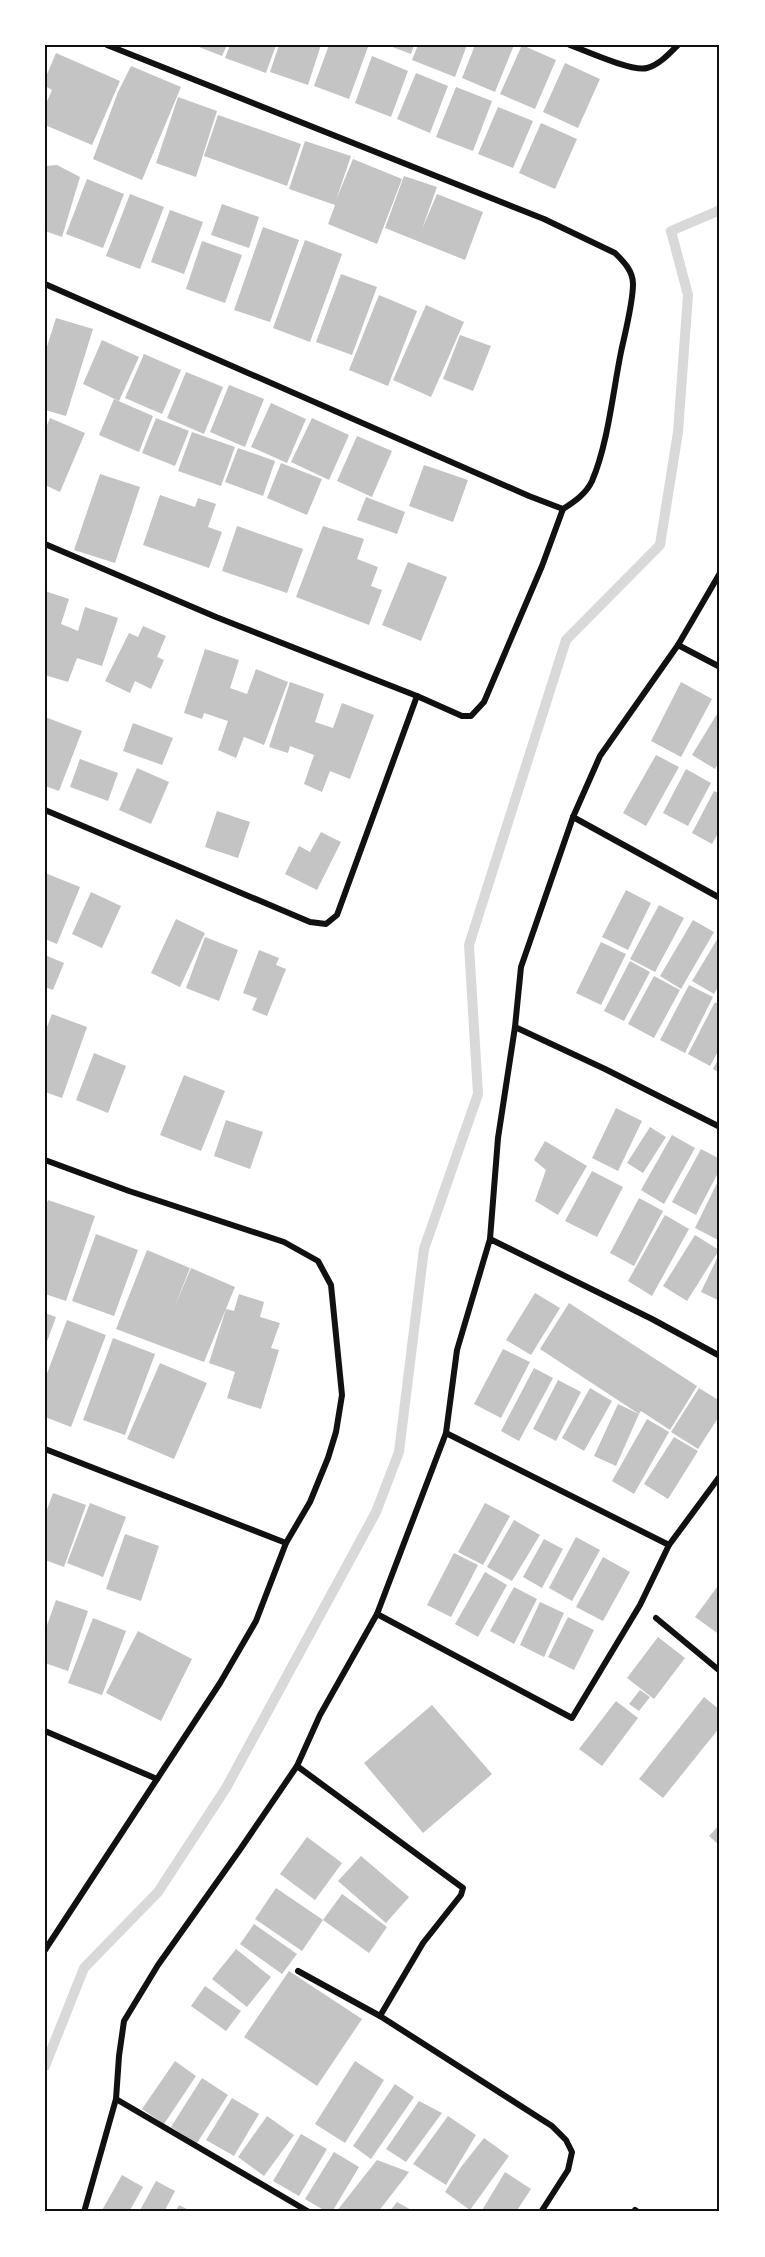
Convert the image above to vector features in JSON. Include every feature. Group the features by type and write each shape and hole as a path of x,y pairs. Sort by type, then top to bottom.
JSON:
{"street":[{"path":"45,544 216,617 462,716 471,716 484,702 542,566 562,509 575,502 591,482 604,439 633,284 631,273 624,261 615,254 544,219 107,45"},
{"path":"570,45 620,64 646,69 658,63 678,45"},
{"path":"45,284 562,509"},
{"path":"84,2212 116,2099 118,2056 124,2021 158,1965 240,1851 297,1766 320,1715 377,1614 446,1433 457,1350 490,1239 498,1138 522,967 573,817 600,756 678,645 720,573"},
{"path":"678,645 720,667"},
{"path":"45,810 310,922 326,924 337,915 417,696"},
{"path":"573,817 720,898"},
{"path":"515,1027 720,1127"},
{"path":"45,1160 129,1191 284,1242 318,1261 331,1285 342,1395 336,1432 328,1458 310,1502 286,1543 255,1621 220,1683 45,1950"},
{"path":"490,1239 652,1318 720,1356"},
{"path":"446,1433 669,1545"},
{"path":"45,1449 286,1543"},
{"path":"377,1614 572,1718 640,1605 669,1545 720,1476"},
{"path":"656,1618 720,1671"},
{"path":"45,1731 157,1779"},
{"path":"297,1766 463,1888 461,1895 423,1943 380,2016"},
{"path":"298,1971 380,2016 552,2126 566,2140 572,2152 568,2170 541,2212"},
{"path":"116,2099 309,2212"}],"building":[{"path":"194,45 227,45 222,56"},
{"path":"230,45 276,45 266,73 225,58"},
{"path":"279,45 321,45 308,85 270,72"},
{"path":"329,45 368,47 349,99 314,86"},
{"path":"387,45 414,45 411,54"},
{"path":"418,45 467,45 455,77 412,60"},
{"path":"475,45 514,45 495,92 462,78"},
{"path":"522,45 556,60 535,109 500,94"},
{"path":"56,53 120,81 92,145 45,125 45,106 52,90 45,86 45,79"},
{"path":"372,56 408,71 391,117 355,103"},
{"path":"565,63 600,79 578,128 543,112"},
{"path":"131,66 181,87 142,180 93,159 118,92"},
{"path":"416,73 448,86 430,133 397,119"},
{"path":"456,87 492,101 473,151 436,137"},
{"path":"178,97 217,111 196,177 156,163"},
{"path":"498,107 533,121 513,168 478,154"},
{"path":"218,115 301,144 287,186 204,156"},
{"path":"541,123 577,139 555,189 519,173"},
{"path":"305,141 351,156 336,200 353,159 402,179 377,244 328,224 335,205 289,189"},
{"path":"57,165 80,177 62,237 45,231 45,166"},
{"path":"404,176 437,187 422,229 437,194 483,212 465,260 385,228"},
{"path":"87,179 124,194 103,248 66,234"},
{"path":"130,194 164,207 140,269 106,256"},
{"path":"222,204 259,217 249,248 211,235"},
{"path":"170,210 203,222 184,274 151,262"},
{"path":"263,227 299,240 270,322 234,310"},
{"path":"305,240 342,254 310,342 273,328"},
{"path":"202,241 242,255 225,303 186,289"},
{"path":"341,274 377,287 352,355 316,342"},
{"path":"379,295 417,311 388,386 349,370"},
{"path":"426,305 464,322 431,397 393,380"},
{"path":"56,318 93,329 66,416 45,410 45,353"},
{"path":"460,335 491,346 473,391 443,379"},
{"path":"102,340 139,357 119,401 83,384"},
{"path":"144,354 181,370 162,414 125,398"},
{"path":"186,372 223,387 204,434 167,418"},
{"path":"229,385 264,399 245,447 210,432"},
{"path":"114,399 153,416 139,452 99,435"},
{"path":"271,403 306,419 287,463 251,447"},
{"path":"50,418 85,433 60,492 45,485 45,430"},
{"path":"156,418 189,431 175,466 142,453"},
{"path":"312,418 349,435 329,480 291,462"},
{"path":"192,432 235,447 221,486 178,471"},
{"path":"357,436 392,451 372,497 337,481"},
{"path":"238,448 275,461 263,496 225,482"},
{"path":"281,463 322,479 307,515 267,498"},
{"path":"424,465 468,480 453,522 409,506"},
{"path":"100,474 140,487 115,563 74,550"},
{"path":"160,495 195,507 198,498 216,504 208,527 222,532 209,568 143,545"},
{"path":"366,497 405,512 397,534 357,520"},
{"path":"237,526 303,549 287,593 222,571"},
{"path":"323,526 364,539 357,559 378,567 371,586 382,590 369,625 296,597"},
{"path":"408,562 447,577 421,641 382,625"},
{"path":"45,591 69,599 61,624 78,631 85,607 118,618 102,666 77,658 68,682 45,675"},
{"path":"143,626 166,636 157,657 164,660 151,689 135,681 130,693 105,681 129,633 138,637"},
{"path":"205,649 239,660 230,688 247,694 256,669 288,682 264,745 244,737 236,758 218,750 228,721 204,713 202,719 184,713"},
{"path":"290,682 324,694 315,722 333,728 342,703 374,715 350,779 330,771 322,792 304,784 314,755 290,746 288,753 269,747"},
{"path":"681,682 712,699 681,757 651,741"},
{"path":"720,709 720,760 715,769 692,755"},
{"path":"45,717 82,731 59,791 45,786"},
{"path":"133,723 173,738 162,765 123,751"},
{"path":"656,755 679,767 646,826 623,813"},
{"path":"80,759 118,773 108,801 70,787"},
{"path":"137,768 169,782 151,824 119,810"},
{"path":"686,769 711,783 688,826 663,813"},
{"path":"714,791 720,794 720,830 712,844 692,833"},
{"path":"217,811 250,822 238,858 205,847"},
{"path":"321,832 341,842 317,890 285,874 299,846 310,852"},
{"path":"45,873 80,887 57,944 45,939"},
{"path":"626,890 651,903 628,950 602,937"},
{"path":"91,892 121,906 102,948 72,934"},
{"path":"659,905 684,918 655,972 630,959"},
{"path":"176,919 205,933 180,987 151,973"},
{"path":"693,920 714,932 681,989 660,976"},
{"path":"205,937 238,950 219,1001 186,988"},
{"path":"718,938 720,939 720,984 714,994 692,981"},
{"path":"601,942 626,954 601,1005 576,993"},
{"path":"259,950 279,958 276,965 286,969 267,1016 252,1010 257,998 243,993"},
{"path":"45,955 64,963 53,990 45,987"},
{"path":"630,961 650,972 624,1021 604,1011"},
{"path":"654,976 680,990 654,1038 628,1024"},
{"path":"689,985 713,997 685,1053 660,1040"},
{"path":"715,1002 720,1005 720,1048 710,1066 688,1054"},
{"path":"52,1014 87,1027 62,1098 45,1092 45,1032"},
{"path":"94,1053 126,1066 108,1113 76,1100"},
{"path":"720,1056 720,1073 713,1069"},
{"path":"184,1075 225,1091 201,1151 160,1135"},
{"path":"616,1108 642,1121 618,1171 592,1158"},
{"path":"226,1120 263,1132 250,1169 214,1156"},
{"path":"650,1127 666,1137 643,1173 627,1163"},
{"path":"672,1135 695,1148 664,1204 641,1190"},
{"path":"545,1141 587,1166 558,1215 535,1201 546,1170 534,1160"},
{"path":"701,1149 720,1159 720,1169 696,1215 672,1202"},
{"path":"592,1171 623,1187 597,1237 565,1221"},
{"path":"720,1177 720,1241 695,1228"},
{"path":"639,1198 663,1211 634,1266 610,1253"},
{"path":"48,1200 95,1216 66,1301 45,1294 45,1209"},
{"path":"665,1215 689,1229 652,1296 628,1281"},
{"path":"96,1234 138,1250 114,1316 72,1301"},
{"path":"695,1235 719,1250 687,1301 663,1286"},
{"path":"147,1250 190,1268 174,1308 191,1268 235,1287 204,1362 116,1329"},
{"path":"720,1252 720,1301 701,1292"},
{"path":"535,1293 560,1308 531,1355 506,1340"},
{"path":"239,1294 264,1302 260,1317 280,1323 271,1348 279,1350 261,1409 227,1398 235,1372 209,1363 226,1309 234,1311"},
{"path":"569,1303 697,1386 670,1430 641,1411 639,1414 540,1349"},
{"path":"45,1313 56,1317 45,1347"},
{"path":"67,1320 106,1335 71,1427 45,1417 45,1379"},
{"path":"113,1338 155,1354 125,1435 83,1420"},
{"path":"503,1349 530,1362 501,1418 474,1404"},
{"path":"160,1363 207,1383 174,1459 127,1439"},
{"path":"534,1368 553,1378 519,1441 501,1431"},
{"path":"558,1380 581,1392 556,1441 533,1429"},
{"path":"590,1388 612,1401 584,1451 562,1438"},
{"path":"699,1388 720,1401 720,1415 698,1449 671,1432"},
{"path":"618,1404 639,1414 616,1466 594,1456"},
{"path":"647,1419 669,1432 634,1494 612,1481"},
{"path":"674,1437 698,1451 668,1499 644,1484"},
{"path":"53,1493 86,1505 64,1567 45,1560 45,1515"},
{"path":"90,1503 126,1517 103,1577 67,1563"},
{"path":"485,1503 510,1516 483,1565 458,1552"},
{"path":"514,1520 540,1535 512,1581 487,1567"},
{"path":"125,1534 159,1546 141,1601 106,1589"},
{"path":"576,1537 600,1550 572,1601 549,1588"},
{"path":"544,1539 563,1549 542,1588 523,1577"},
{"path":"454,1553 478,1565 451,1617 427,1605"},
{"path":"603,1557 630,1572 603,1621 576,1607"},
{"path":"485,1572 507,1585 478,1637 455,1624"},
{"path":"720,1583 720,1635 695,1617"},
{"path":"514,1587 537,1599 514,1644 490,1631"},
{"path":"56,1600 88,1611 68,1671 45,1663 45,1631"},
{"path":"540,1602 564,1613 544,1657 520,1645"},
{"path":"568,1617 594,1630 574,1670 548,1657"},
{"path":"93,1618 126,1631 102,1695 68,1683"},
{"path":"138,1631 192,1659 161,1721 106,1693"},
{"path":"658,1637 685,1658 654,1699 627,1678"},
{"path":"640,1690 650,1697 639,1711 629,1704"},
{"path":"704,1697 720,1710 720,1727 663,1798 639,1779"},
{"path":"616,1701 638,1718 602,1766 579,1749"},
{"path":"432,1705 492,1774 423,1833 364,1763"},
{"path":"720,1824 720,1846 709,1836"},
{"path":"307,1837 342,1863 315,1900 280,1874"},
{"path":"361,1856 409,1897 386,1923 338,1881"},
{"path":"276,1888 323,1920 302,1951 255,1919"},
{"path":"342,1894 387,1927 369,1953 323,1920"},
{"path":"254,1924 297,1954 282,1974 240,1944"},
{"path":"236,1949 271,1977 247,2007 212,1979"},
{"path":"289,1971 362,2019 317,2086 244,2037"},
{"path":"205,1986 241,2011 226,2031 191,2006"},
{"path":"175,2061 196,2076 164,2124 142,2109"},
{"path":"355,2061 384,2080 345,2143 315,2124"},
{"path":"202,2078 228,2095 197,2143 171,2127"},
{"path":"395,2084 414,2097 371,2159 353,2146"},
{"path":"232,2098 259,2114 234,2156 206,2140"},
{"path":"419,2101 442,2113 406,2162 386,2149"},
{"path":"267,2116 294,2135 264,2176 238,2157"},
{"path":"448,2116 476,2135 446,2185 413,2164"},
{"path":"301,2134 327,2149 299,2196 273,2181"},
{"path":"484,2138 509,2156 470,2210 445,2192"},
{"path":"334,2152 359,2167 332,2212 327,2212 305,2199"},
{"path":"377,2160 409,2172 378,2212 336,2212"},
{"path":"505,2172 531,2189 516,2212 481,2212"},
{"path":"122,2175 143,2187 129,2212 101,2212"},
{"path":"156,2181 175,2191 164,2212 139,2212"},
{"path":"397,2202 415,2212 389,2212"},
{"path":"179,2205 193,2212 175,2212"}],"waterway":[{"path":"45,2066 84,1968 158,1892 226,1788 376,1512 399,1452 424,1249 478,1094 469,945 566,640 660,545 678,432 688,295 671,231 720,210"}]}
